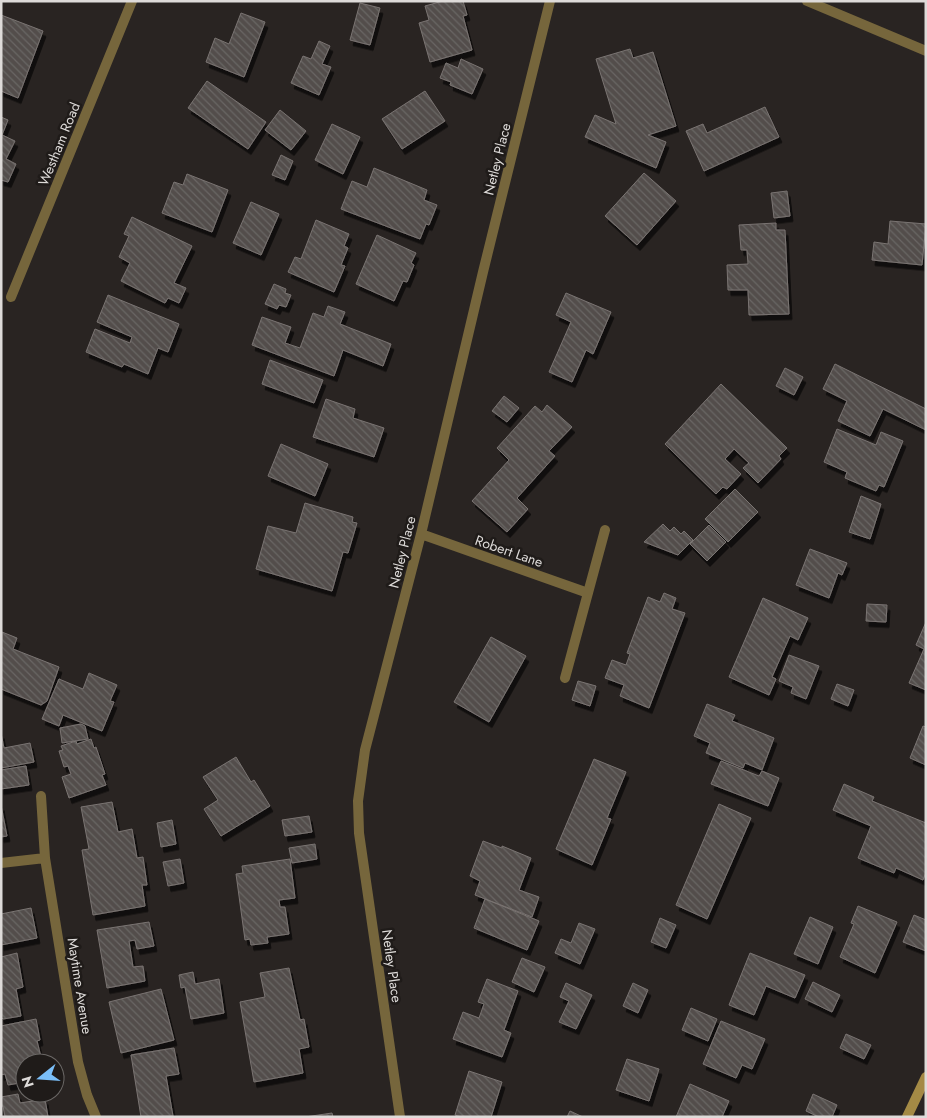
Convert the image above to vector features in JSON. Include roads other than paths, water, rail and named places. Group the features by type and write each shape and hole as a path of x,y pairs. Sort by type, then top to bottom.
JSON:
{"main road":[{"path":"907,1117 926,1077"}],"street":[{"name":"Westham Road","path":"11,297 132,1"},
{"name":"Netley Place","path":"400,1117 359,833 358,801 365,750 422,534 483,272 550,1"},
{"path":"807,1 926,52"},
{"path":"565,678 605,530"},
{"name":"Robert Lane","path":"422,534 588,593"},
{"name":"Maytime Avenue","path":"41,796 45,858 78,1062 87,1095 96,1117"},
{"path":"1,862 45,858"}]}
